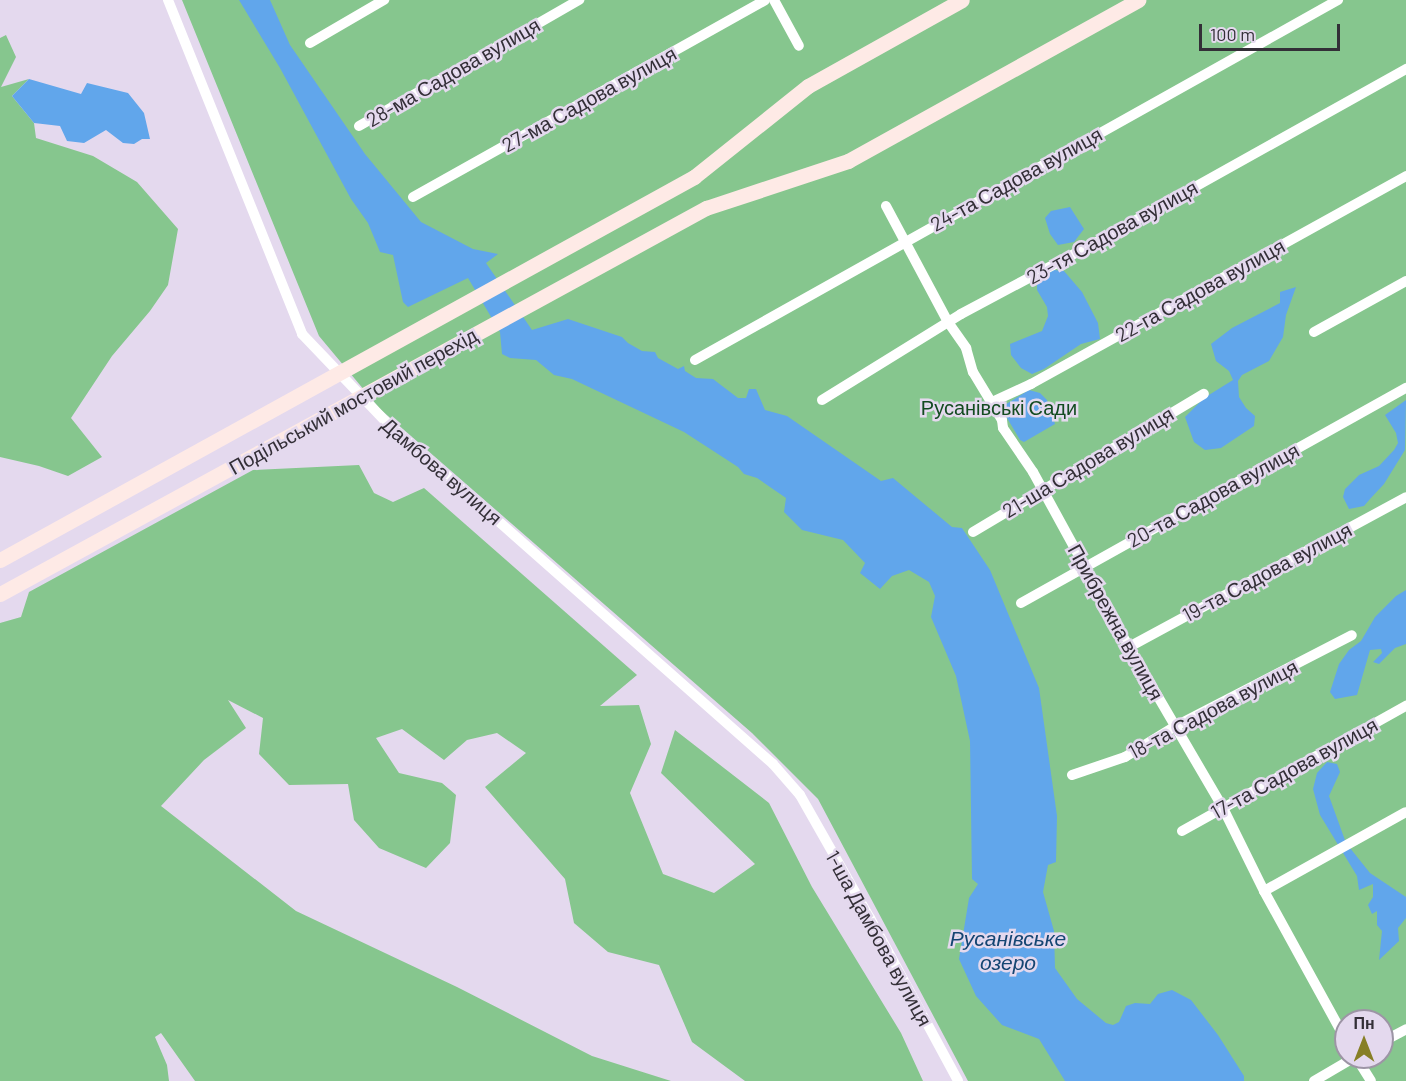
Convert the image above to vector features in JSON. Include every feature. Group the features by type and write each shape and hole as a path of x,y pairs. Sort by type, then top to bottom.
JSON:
{"main road":[{"name":"Подільський мостовий перехід","path":"0,560 694,177 808,86 962,0"},
{"name":"Подільський мостовий перехід","path":"0,594 706,208 848,161 1138,0"}],"street":[{"name":"Дамбова вулиця","path":"168,0 302,334 380,416 773,764 800,795"},
{"path":"310,44 384,0"},
{"name":"28-ма Садова вулиця","path":"359,126 579,0"},
{"name":"27-ма Садова вулиця","path":"413,197 765,0"},
{"path":"774,0 799,46"},
{"name":"24-та Садова вулиця","path":"695,360 905,240 1338,0"},
{"name":"23-тя Садова вулиця","path":"822,400 948,322 1406,69"},
{"name":"22-га Садова вулиця","path":"992,402 1041,378 1406,176"},
{"name":"Прибрежна вулиця","path":"886,206 948,322 966,348 973,372 992,402 1003,428 1027,462 1174,727 1223,808 1264,891 1334,1018"},
{"path":"1314,332 1406,281"},
{"name":"20-та Садова вулиця","path":"1021,603 1406,388"},
{"name":"21-ша Садова вулиця","path":"973,532 1041,489 1204,394"},
{"name":"19-та Садова вулиця","path":"1129,646 1406,496"},
{"name":"18-та Садова вулиця","path":"1072,775 1125,757 1174,727 1352,635"},
{"name":"17-та Садова вулиця","path":"1182,831 1406,706"},
{"name":"1-ша Дамбова вулиця","path":"800,795 958,1081"},
{"path":"1264,891 1406,812"},
{"path":"1314,1081 1335,1069"}],"green space":[{"name":"Русанівські Сади","path":"182,0 1406,0 1406,1081 968,1081 818,799 752,733 380,409 319,336"},
{"path":"6,35 16,57 1,87 29,79 12,96 34,123 36,138 93,156 137,182 178,229 168,285 150,311 112,356 71,418 102,457 68,476 39,466 0,457 0,38"},
{"path":"359,465 374,493 393,502 424,488 637,675 600,706 639,705 651,744 630,793 663,874 714,893 755,864 661,773 675,730 769,803 812,887 901,1033 923,1081 745,1081 692,1042 659,965 608,952 574,923 565,879 485,787 526,753 497,733 467,740 444,760 402,729 376,738 399,773 442,783 456,795 450,843 426,868 379,848 354,820 348,784 289,785 259,754 263,718 228,700 246,728 204,760 161,806 296,911 457,987 592,1056 671,1081 195,1081 161,1033 155,1037 167,1065 169,1081 0,1081 0,623 21,617 29,592 253,470"}],"water":[{"name":"Русанівське озеро","path":"239,0 270,0 290,45 365,154 421,222 473,249 498,254 486,263 532,330 568,319 622,337 642,351 655,352 658,358 678,369 684,366 685,371 696,378 713,379 738,398 746,398 749,389 756,389 765,410 787,416 881,481 893,478 952,527 962,528 990,570 1039,688 1057,816 1056,862 1048,865 1043,892 1054,931 1055,968 1077,999 1106,1023 1113,1025 1119,1022 1126,1006 1135,1003 1150,1004 1158,994 1172,990 1191,1000 1218,1035 1244,1076 1244,1081 1065,1081 1039,1039 1002,1025 976,996 959,959 969,898 978,884 972,879 970,741 956,676 931,617 935,596 929,582 909,570 892,576 880,589 860,573 865,563 843,540 802,530 784,512 786,498 757,478 744,474 738,467 684,432 572,379 554,375 536,360 510,358 502,354 500,332 468,278 408,307 403,302 393,255 380,252 368,223 351,199 280,68"},
{"path":"29,79 81,94 87,83 128,93 144,113 150,139 142,139 134,144 123,143 106,130 84,143 67,141 60,126 34,123 12,96"},
{"path":"1070,207 1084,229 1074,242 1058,245 1050,234 1045,218 1051,211"},
{"path":"1054,270 1064,271 1082,292 1098,323 1100,339 1081,344 1044,369 1032,374 1021,368 1011,355 1010,344 1042,331 1048,316 1047,307 1037,290 1037,280"},
{"path":"1296,287 1286,315 1283,337 1269,361 1242,375 1238,381 1239,397 1255,416 1254,426 1221,448 1205,450 1194,442 1185,417 1204,398 1233,380 1229,371 1216,361 1211,344 1232,328 1280,303 1280,292"},
{"path":"1029,390 1040,393 1047,400 1055,424 1024,442 1020,440 1007,418 1003,406"},
{"path":"1406,400 1405,450 1384,484 1364,506 1349,509 1343,497 1345,489 1359,475 1379,466 1398,443 1396,433 1385,415"},
{"path":"1406,590 1406,644 1395,648 1379,664 1373,662 1382,653 1381,649 1370,650 1357,695 1335,699 1330,692 1339,664 1349,650 1361,641 1375,617 1396,596"},
{"path":"1327,762 1337,764 1340,772 1329,796 1346,843 1370,873 1406,897 1406,918 1398,928 1399,941 1379,960 1382,931 1377,925 1377,911 1372,914 1368,905 1373,897 1373,884 1359,890 1357,876 1320,815 1313,789 1317,773"}]}
